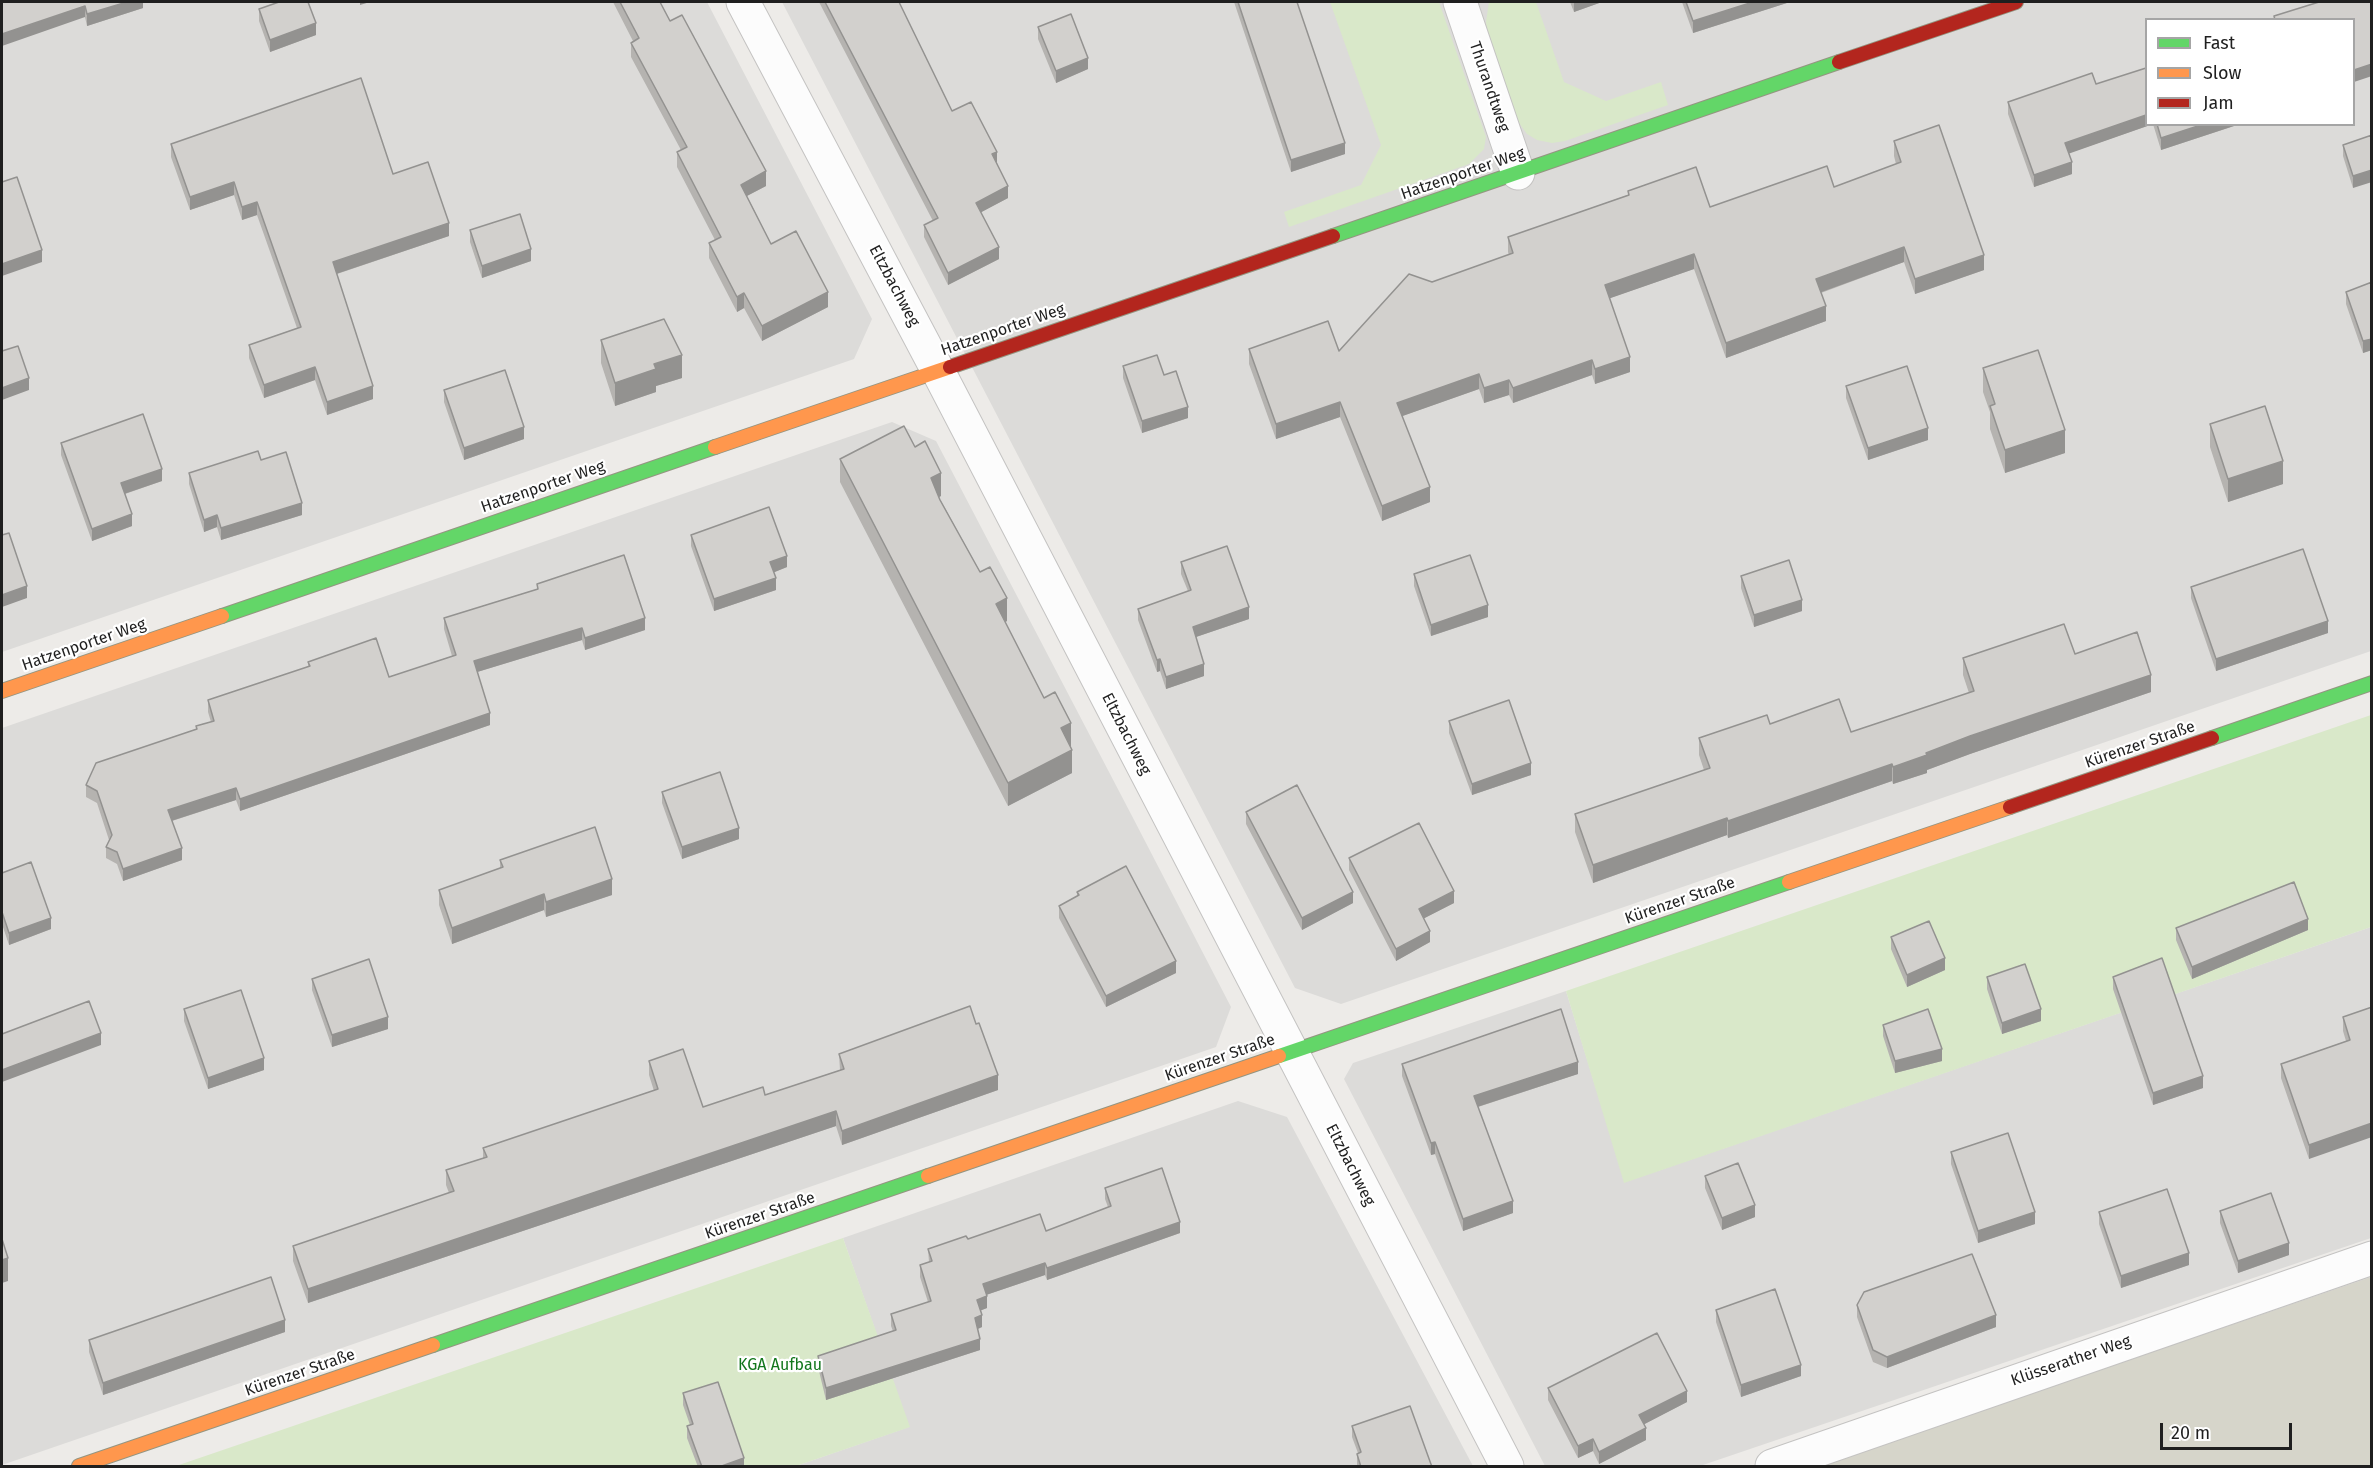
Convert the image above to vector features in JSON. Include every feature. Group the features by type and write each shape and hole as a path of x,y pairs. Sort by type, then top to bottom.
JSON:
{"street":[{"name":"Eltzbachweg","path":"743,2 938,369 1507,1467"},
{"name":"Thurandtweg","path":"1460,2 1518,173"},
{"name":"Hatzenporter Weg","path":"2,691 2016,2"},
{"name":"Kürenzer Straße","path":"79,1467 2372,683"},
{"name":"Klüsserather Weg","path":"1772,1467 1946,1404 2372,1258"}],"shaded area":[{"path":"2,2 707,2 872,319 854,359 2,652"},
{"path":"782,2 2371,2 2371,651 1341,1004 1295,988"},
{"path":"892,422 936,441 1132,816 1231,1007 1216,1047 2,1465 2,728"},
{"path":"2371,927 2371,1238 1700,1466 1545,1466 1344,1079 1353,1063 1566,991 1625,1182"},
{"path":"1238,1101 1287,1117 1473,1466 796,1466 909,1427 843,1238"},
{"path":"2371,1277 2371,1466 1819,1466"}],"green space":[{"path":"1330,2 1439,2 1486,137 1484,149 1469,164 1289,227 1284,212 1361,185 1381,145"},
{"path":"1489,2 1536,2 1564,82 1606,101 1661,82 1668,105 1565,141 1552,143 1537,140 1527,134 1519,123 1487,30"},
{"path":"2371,715 2371,927 1624,1183 1566,991"},
{"name":"KGA Aufbau","path":"843,1238 910,1427 796,1466 176,1466"}],"building":[{"path":"2,2 127,2 87,14 85,6 2,34"},
{"path":"279,2 308,2 316,23 270,40 259,9"},
{"path":"620,2 660,2 670,21 682,15 766,171 741,185 771,244 796,231 828,292 762,326 744,293 737,297 709,243 721,237 677,152 687,147 631,43 639,38"},
{"path":"825,2 899,2 952,111 971,102 997,152 992,154 1008,186 976,203 999,247 948,273 924,225 938,218"},
{"path":"1238,2 1297,2 1345,143 1291,160"},
{"path":"1686,2 1753,2 1693,21"},
{"path":"2319,2 2372,2 2372,64 2355,70 2355,18 2274,18 2274,16"},
{"path":"1071,14 1088,58 1056,71 1038,27"},
{"path":"2145,68 2145,115 2065,143 2072,162 2034,175 2008,102 2092,73 2096,84"},
{"path":"361,78 393,174 428,162 449,223 333,262 373,386 327,402 315,367 264,385 249,345 301,327 257,202 242,207 234,182 190,197 171,144"},
{"path":"1939,125 1984,255 1915,279 1904,247 1816,279 1826,306 1726,343 1694,254 1605,285 1630,357 1595,369 1592,360 1513,388 1509,380 1484,388 1479,374 1397,403 1430,487 1382,506 1340,402 1276,424 1249,349 1328,321 1339,351 1409,274 1432,282 1513,253 1508,237 1629,195 1628,191 1696,167 1710,207 1827,166 1834,187 1901,162 1894,141"},
{"path":"2158,126 2198,126 2161,138"},
{"path":"2372,135 2372,170 2353,176 2343,145"},
{"path":"17,177 42,250 2,264 2,182"},
{"path":"520,214 531,249 482,266 470,230"},
{"path":"2372,282 2372,339 2363,341 2346,292"},
{"path":"664,319 682,355 654,364 656,369 615,383 601,340"},
{"path":"18,346 29,378 2,388 2,351"},
{"path":"2038,350 2065,430 2005,450 1990,406 1995,404 1983,368"},
{"path":"1157,355 1164,375 1176,371 1188,407 1142,421 1123,366"},
{"path":"1907,366 1928,428 1868,448 1846,386"},
{"path":"505,370 524,427 464,448 444,390"},
{"path":"2265,406 2283,461 2228,479 2210,424"},
{"path":"143,414 162,469 121,483 132,514 92,529 61,443"},
{"path":"904,426 915,447 925,441 941,473 931,478 940,500 980,572 990,567 1007,598 996,604 1044,698 1055,692 1071,723 1061,728 1072,750 1008,783 840,459"},
{"path":"258,451 261,460 286,452 302,503 221,528 217,515 204,520 189,473"},
{"path":"769,507 787,556 770,562 776,578 714,599 691,535"},
{"path":"9,533 27,586 2,595 2,535"},
{"path":"1227,546 1249,607 1193,627 1204,664 1166,677 1160,659 1157,660 1138,609 1191,590 1181,562"},
{"path":"2303,549 2328,621 2216,659 2191,587"},
{"path":"624,555 645,618 585,638 582,628 474,661 490,713 240,799 236,788 168,810 182,848 123,869 117,852 106,847 112,835 97,791 86,785 96,763 197,729 196,726 214,721 208,700 310,666 308,662 376,638 389,677 456,655 444,618 538,589 537,584"},
{"path":"1470,555 1488,605 1431,625 1414,574"},
{"path":"1789,560 1802,600 1754,615 1741,576"},
{"path":"2064,624 2075,654 2137,632 2151,675 1970,736 1893,767 1892,764 1593,865 1575,814 1710,768 1699,738 1767,715 1770,724 1839,699 1851,732 1974,691 1963,658"},
{"path":"1509,700 1531,763 1472,784 1449,721"},
{"path":"720,772 739,828 682,847 662,792"},
{"path":"1297,785 1353,892 1302,918 1246,812"},
{"path":"1419,823 1454,891 1419,909 1430,931 1396,949 1349,858"},
{"path":"595,827 612,879 546,902 544,894 452,928 439,890 503,867 500,860"},
{"path":"31,862 51,918 9,933 2,912 2,873"},
{"path":"1126,866 1176,961 1106,996 1059,906 1079,895 1077,892"},
{"path":"2294,882 2308,919 2192,967 2176,928"},
{"path":"1929,921 1945,958 1907,975 1891,937"},
{"path":"2162,958 2203,1076 2153,1093 2113,977"},
{"path":"369,959 388,1017 332,1035 312,979"},
{"path":"2025,964 2041,1009 2002,1023 1987,977"},
{"path":"241,990 264,1058 208,1078 184,1009"},
{"path":"89,1001 101,1033 2,1070 2,1034"},
{"path":"970,1006 976,1024 979,1023 998,1075 842,1131 836,1111 308,1289 293,1246 454,1191 446,1170 487,1157 483,1148 658,1089 649,1061 683,1049 703,1107 763,1087 765,1095 844,1069 839,1054"},
{"path":"2372,1007 2372,1123 2309,1145 2281,1064 2350,1040 2343,1017"},
{"path":"1561,1009 1578,1062 1474,1096 1513,1201 1463,1219 1435,1142 1431,1143 1402,1064"},
{"path":"1928,1009 1942,1049 1895,1061 1883,1025"},
{"path":"2008,1133 2035,1212 1978,1231 1951,1152"},
{"path":"1738,1163 1755,1205 1722,1218 1705,1176"},
{"path":"1162,1168 1180,1222 1047,1268 1045,1263 983,1284 987,1296 977,1300 982,1315 975,1318 980,1339 826,1388 818,1356 896,1330 891,1314 931,1301 920,1265 932,1261 928,1249 966,1236 968,1239 1040,1214 1046,1231 1111,1206 1105,1188"},
{"path":"2167,1189 2189,1253 2121,1276 2099,1212"},
{"path":"2271,1193 2289,1243 2238,1261 2220,1211"},
{"path":"2,1239 8,1258 2,1260"},
{"path":"1972,1254 1996,1315 1887,1357 1873,1350 1857,1305 1864,1292"},
{"path":"271,1277 285,1320 103,1383 89,1340"},
{"path":"1775,1289 1801,1365 1741,1385 1716,1310"},
{"path":"1657,1333 1687,1391 1639,1415 1646,1428 1599,1452 1593,1439 1578,1446 1548,1388"},
{"path":"718,1382 744,1458 719,1467 702,1467 687,1426 693,1424 683,1393"},
{"path":"1410,1406 1432,1467 1361,1467 1357,1454 1361,1452 1352,1426"}],"traffic: fast":[{"path":"1333,236 1839,62"},
{"path":"222,616 715,447"},
{"path":"2212,738 2372,683"},
{"path":"1279,1056 1789,882"},
{"path":"433,1345 928,1176"}],"traffic: slow":[{"path":"715,447 950,367"},
{"path":"2,691 222,616"},
{"path":"1789,882 2010,807"},
{"path":"928,1176 1279,1056"},
{"path":"79,1466 433,1345"}],"traffic: jam":[{"path":"1839,62 2016,2"},
{"path":"950,367 1333,236"},
{"path":"2010,807 2212,738"}]}
